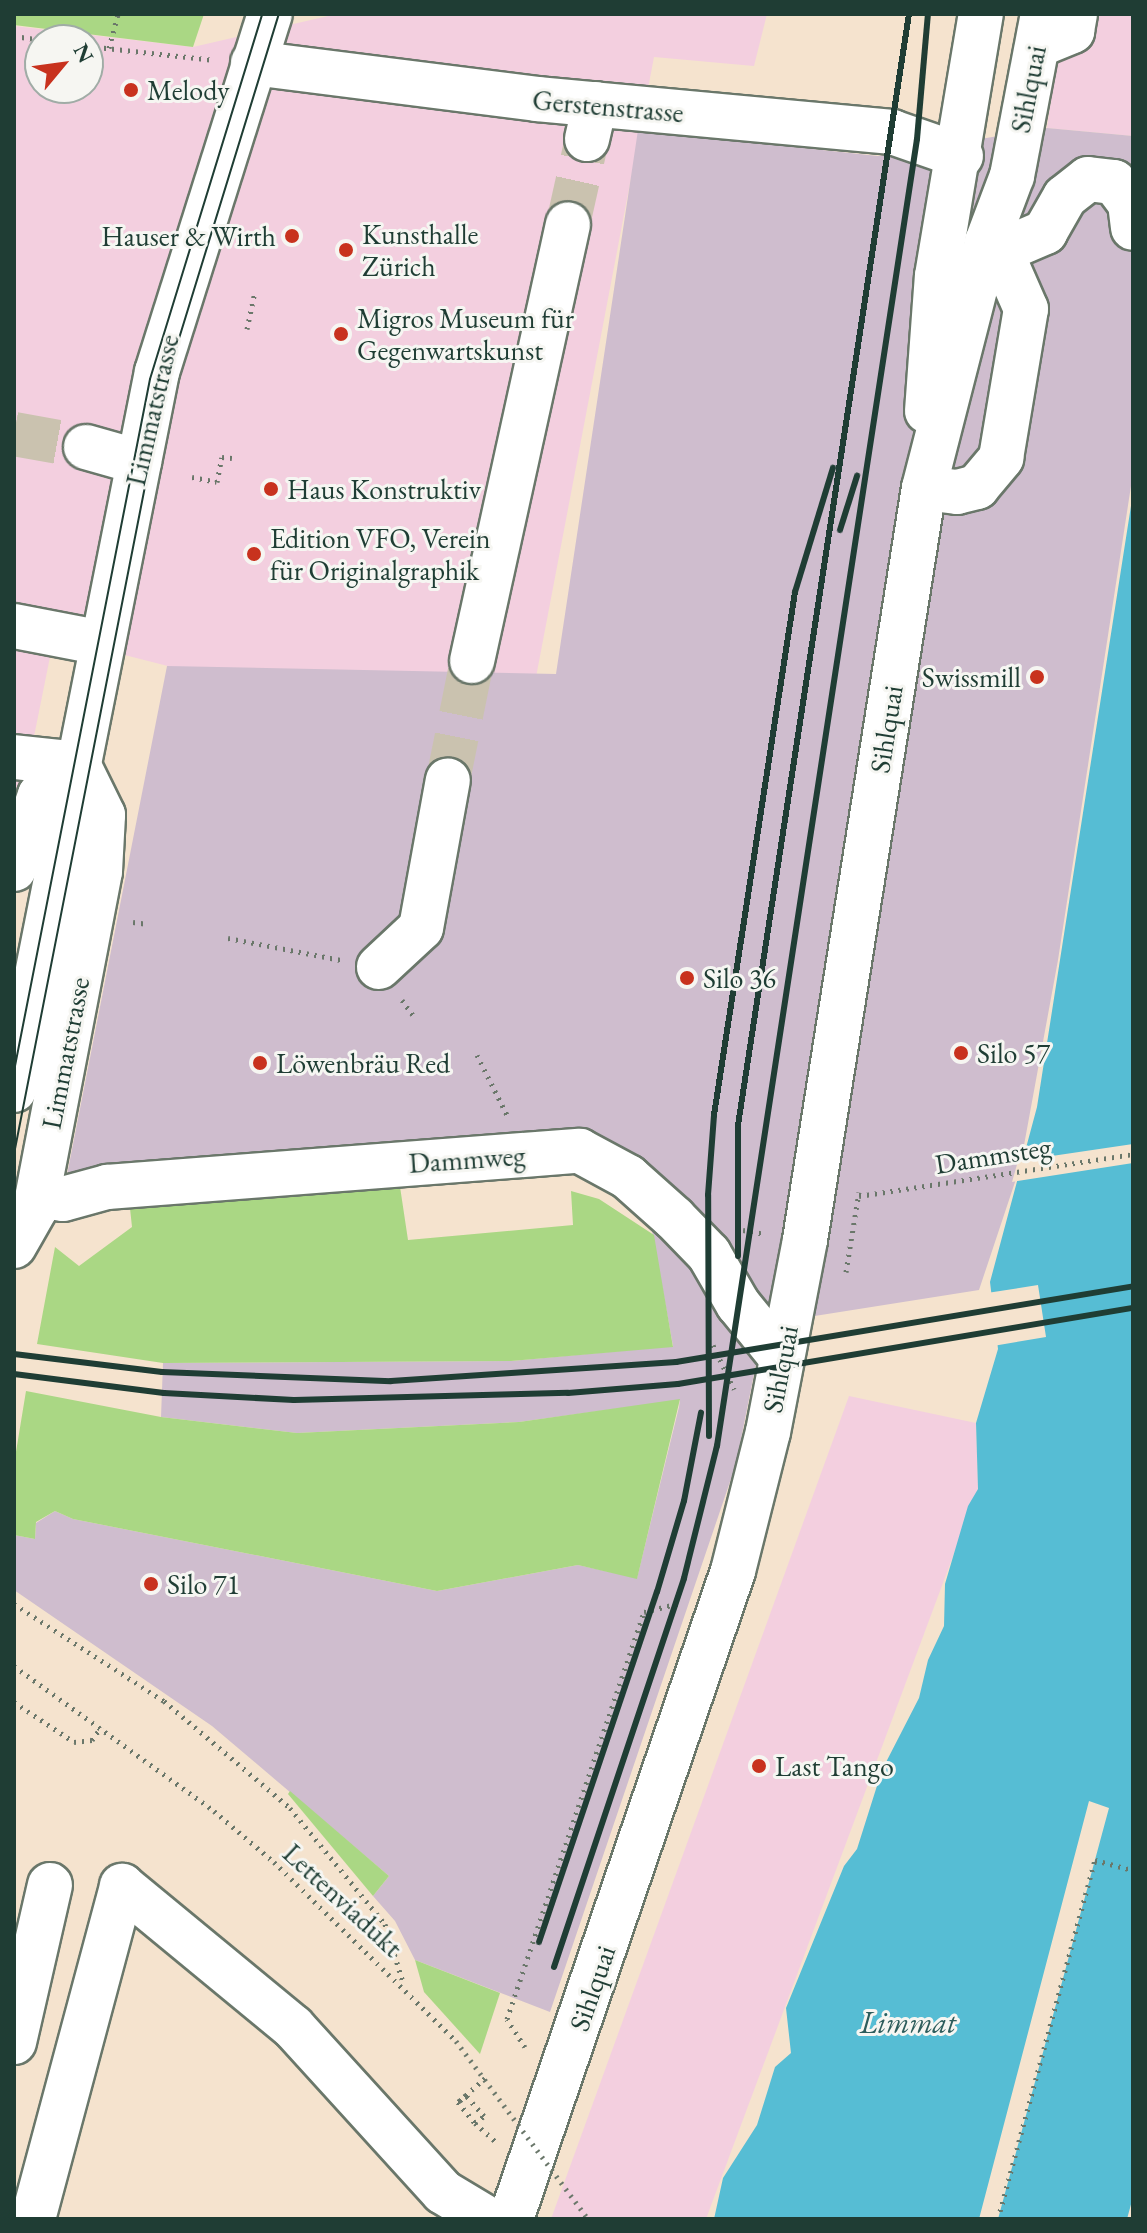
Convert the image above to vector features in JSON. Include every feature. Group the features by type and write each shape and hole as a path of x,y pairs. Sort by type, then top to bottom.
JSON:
{"street":[{"name":"Limmatstrasse","path":"243,14 253,63"},
{"name":"Limmatstrasse","path":"14,1090 157,372 270,14"},
{"path":"253,63 296,26 300,14"},
{"path":"958,14 954,62 961,156"},
{"path":"961,156 981,14"},
{"path":"924,488 957,492 977,487 1001,458 1026,309 1008,268 987,242 987,155 1004,14"},
{"path":"1040,30 1072,31 1075,14"},
{"name":"Sihlquai","path":"490,2216 733,1571 805,1240 924,488 987,242 1012,176 1040,30"},
{"name":"Gerstenstrasse","path":"253,63 591,122 892,132 961,156"},
{"name":"Sihlquai","path":"924,488 937,276 961,156"},
{"path":"987,242 1015,245 1045,232 1065,197 1088,179 1114,182 1130,203 1133,228"},
{"path":"472,661 568,224"},
{"path":"86,447 139,462"},
{"path":"14,626 102,643"},
{"path":"14,757 78,764"},
{"name":"Limmatstrasse","path":"14,1246 50,1197 100,871 103,815 78,764"},
{"path":"14,869 40,795 78,764"},
{"path":"379,967 421,928 448,780"},
{"name":"Dammweg","path":"50,1197 107,1187 580,1151 628,1177 709,1254 738,1304 781,1357"},
{"path":"14,2042 50,1885"},
{"path":"33,2219 30,2162 122,1886 293,2027 443,2192 490,2216"}],"path":[{"path":"108,48 118,14"},
{"path":"104,48 196,59"},
{"path":"247,329 254,295"},
{"path":"192,477 217,482 222,457 232,458"},
{"path":"228,938 379,967 413,1015"},
{"path":"477,1055 527,1155"},
{"name":"Dammsteg","path":"851,1246 859,1196 1133,1154"},
{"path":"528,2051 507,2019 644,1612 686,1601"},
{"path":"14,1604 164,1701 290,1808 385,1924 404,1985"},
{"name":"Lettenviadukt","path":"14,1666 101,1727 274,1862 404,1985 456,2041 588,2219"},
{"path":"14,1702 74,1742 92,1740 101,1727"},
{"path":"998,2219 1095,1860 1133,1870"},
{"path":"485,2078 458,2102 496,2142"},
{"path":"466,2095 484,2116 475,2123 458,2102 466,2095"},
{"path":"505,2116 510,2103"},
{"path":"490,2216 496,2142 500,2129"}],"shaded area":[{"path":"337,14 767,14 754,66 654,57 521,756 54,637 14,836 14,26 24,27 24,104 104,104 104,37 193,47"},
{"path":"1063,14 1133,14 1133,136 1047,128"},
{"name":"Swissmill","path":"1047,128 1133,136 1133,473 1058,960 1020,1167 979,1290 764,1324 736,1464 550,2012 415,1960 395,1921 373,1896 389,1876 212,1726 14,1590 14,1535 35,1539 36,1523 55,1511 73,1519 437,1591 578,1565 637,1578 679,1407 680,1400 519,1422 297,1433 161,1417 163,1363 511,1361 673,1346 641,1171 66,1180 167,666 556,674 638,130 878,156"},
{"path":"849,1396 976,1423 978,1489 706,2219 551,2219"}],"green space":[{"path":"14,14 204,14 193,47 104,36 104,24 14,25"},
{"path":"399,1180 408,1240 573,1225 571,1191 599,1199 654,1235 673,1347 511,1361 163,1363 37,1344 55,1247 79,1266 132,1227 129,1199"},
{"path":"26,1391 161,1417 297,1433 519,1422 680,1399 637,1579 578,1565 437,1591 73,1519 55,1511 36,1522 35,1539 14,1535 14,1464"},
{"path":"290,1791 389,1876 373,1896 288,1794"},
{"path":"415,1960 500,1993 480,2054 424,1992"}],"water":[{"name":"Limmat","path":"1133,493 1133,2197 1127,2219 998,2219 1109,1808 1089,1801 979,2219 714,2219 723,2178 757,2125 775,2067 791,2053 786,2008 844,1866 857,1849 882,1770 919,1698 928,1660 944,1626 945,1584 968,1506 978,1489 976,1423 998,1349 990,1282 1037,1107"}],"pier":[{"path":"1133,1144 1133,1163 1012,1182 1018,1161"},
{"path":"1038,1285 1046,1337 993,1346 987,1293"}],"tunnel":[{"path":"568,224 587,139"},
{"path":"14,434 86,447"},
{"path":"448,780 472,661"}],"tram line":[{"path":"14,1071 150,379 262,14"},
{"path":"14,1154 165,384 279,14"}],"railway":[{"path":"738,1256 738,1125 909,14"},
{"path":"554,1967 684,1578 717,1446 917,139 928,14"},
{"path":"709,1436 708,1195 714,1115 795,592 833,468"},
{"path":"840,530 857,476"},
{"path":"14,1354 162,1372 391,1381 676,1362 1133,1286"},
{"path":"14,1374 164,1393 294,1400 568,1393 678,1384 1133,1308"},
{"path":"539,1942 657,1592 684,1501 701,1413"}],"place":[{"name":"Melody","path":"131,90"},
{"name":"Hauser & Wirth","path":"292,236"},
{"name":"Kunsthalle Zürich","path":"346,250"},
{"name":"Migros Museum für Gegenwartskunst","path":"341,334"},
{"name":"Haus Konstruktiv","path":"271,489"},
{"name":"Edition VFO, Verein für Originalgraphik","path":"254,554"},
{"name":"Swissmill","path":"1037,677"},
{"name":"Silo 36","path":"687,978"},
{"name":"Silo 57","path":"961,1053"},
{"name":"Löwenbräu Red","path":"260,1063"},
{"name":"Silo 71","path":"151,1584"},
{"name":"Last Tango","path":"759,1766"}]}
